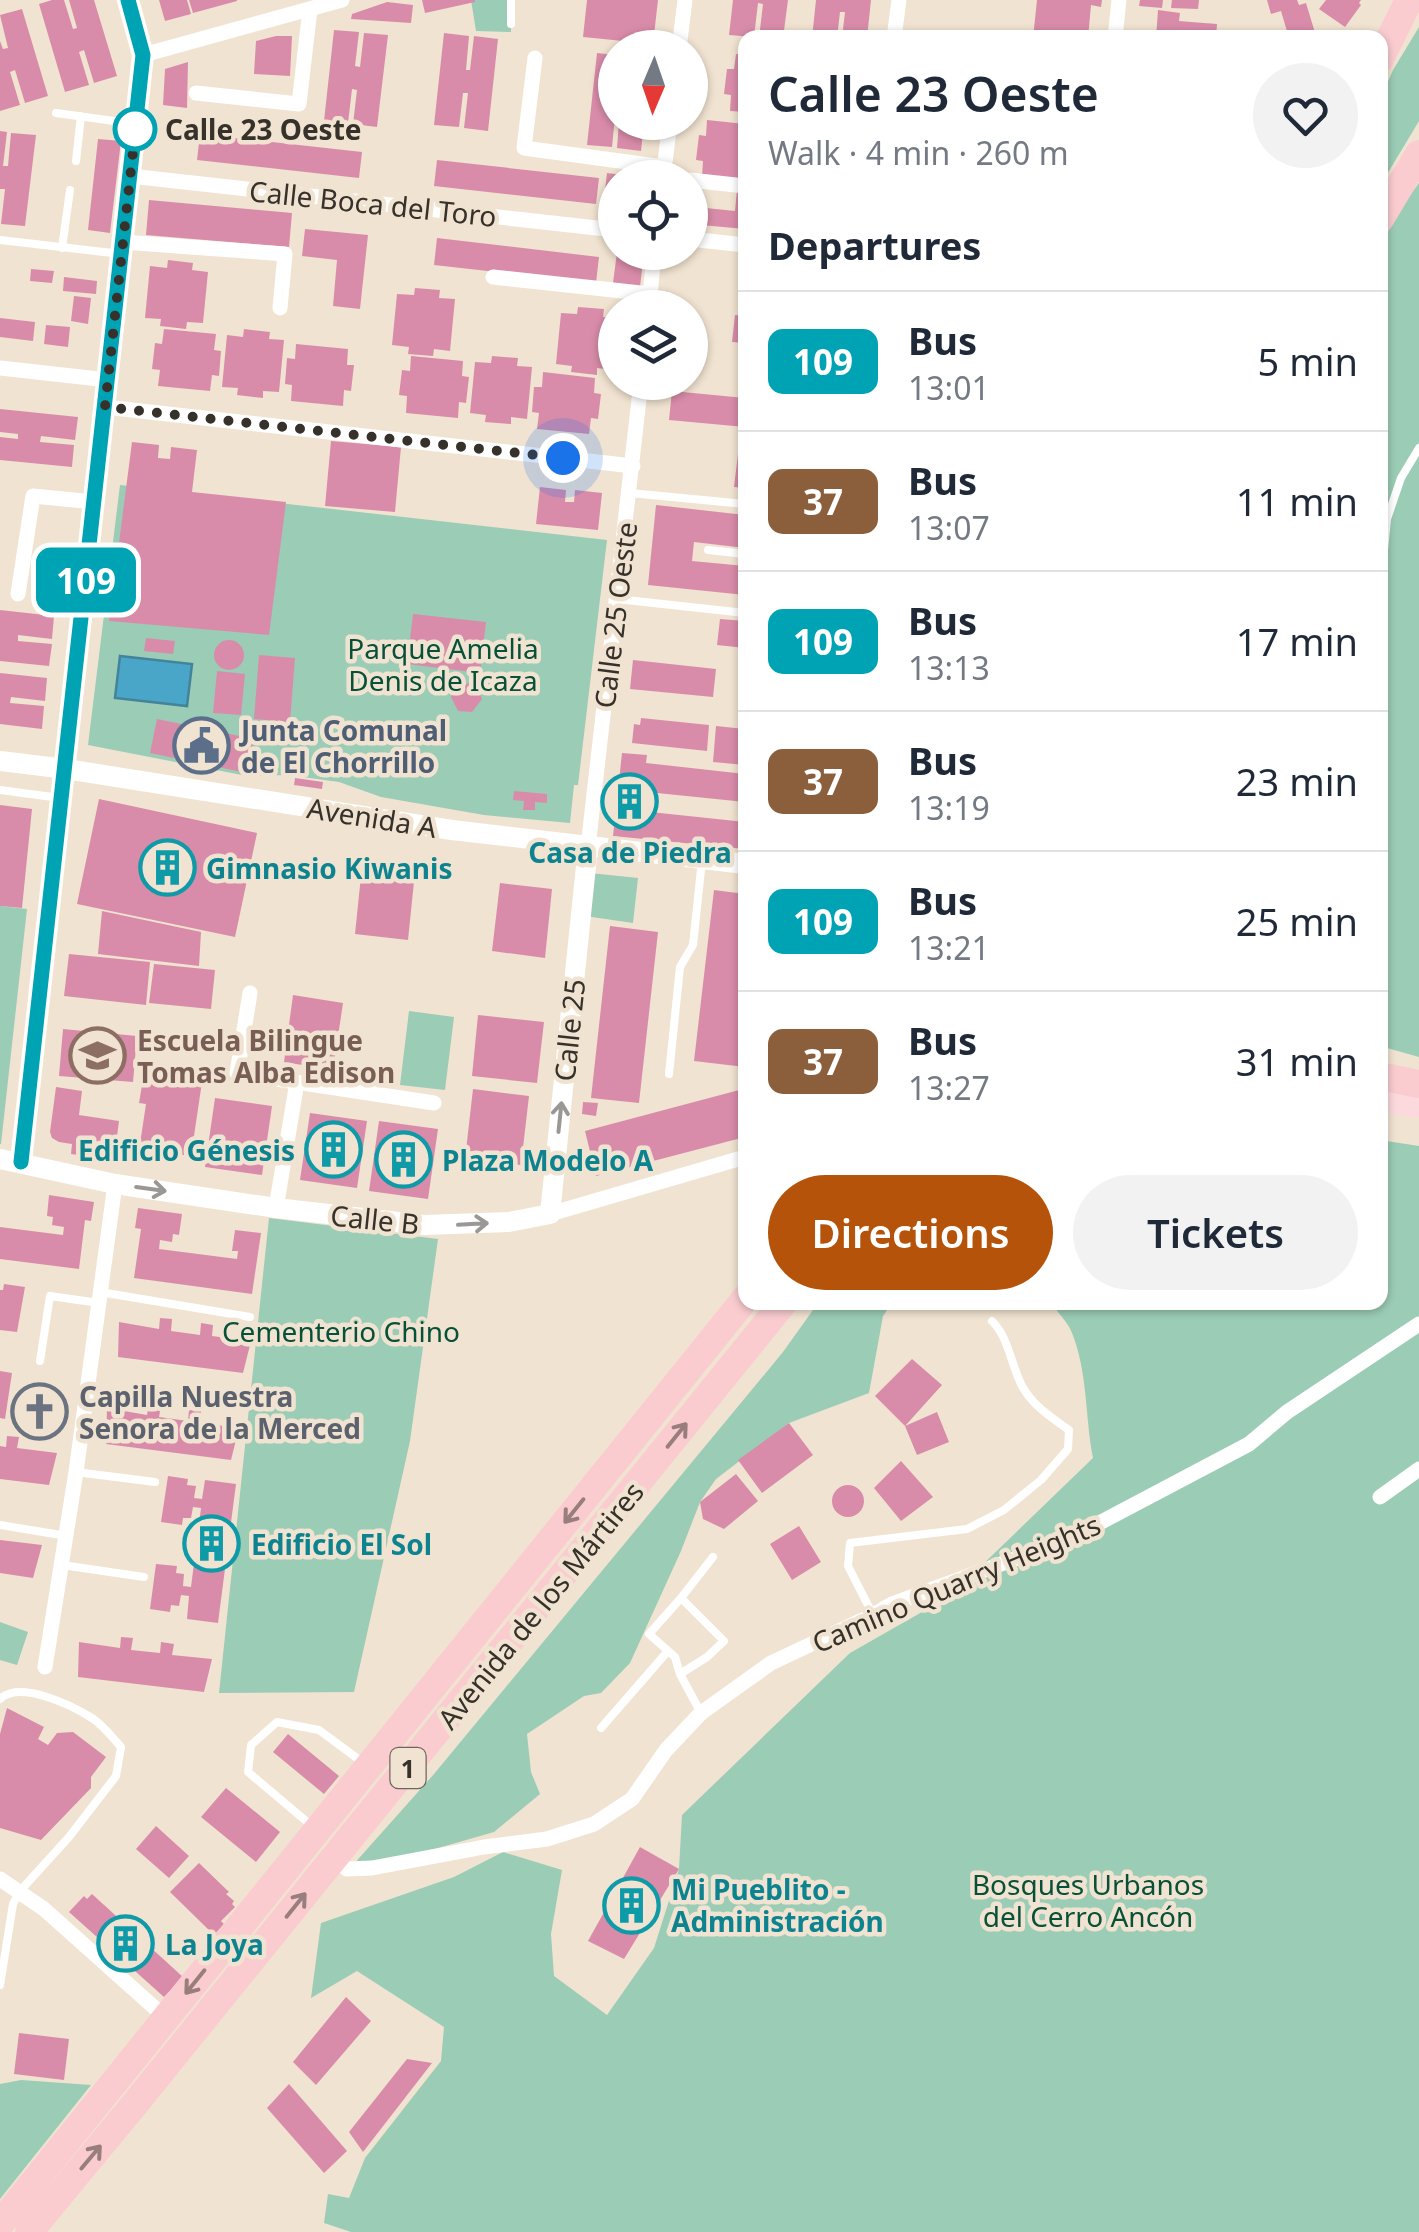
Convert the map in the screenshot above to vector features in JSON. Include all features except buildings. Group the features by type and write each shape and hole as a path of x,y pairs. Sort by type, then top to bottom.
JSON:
{"highway":[{"path":"1388,43 1409,0"},
{"path":"1388,206 1419,154"},
{"name":"Avenida de los Mártires","path":"0,2224 738,1307"},
{"name":"Avenida de los Mártires","path":"28,2232 778,1310"}],"main road":[{"path":"1394,1085 1419,1106"}],"street":[{"path":"10,1161 66,768 136,124 143,55 128,0"},
{"path":"143,55 342,0"},
{"path":"681,30 684,0"},
{"path":"895,30 898,0"},
{"path":"1116,30 1119,0"},
{"path":"196,94 299,104 310,9"},
{"path":"535,58 524,148 598,162"},
{"name":"Calle Boca del Toro","path":"130,176 598,228"},
{"path":"708,182 738,185"},
{"path":"708,241 738,243"},
{"path":"122,248 284,254 280,308"},
{"path":"493,277 598,293"},
{"path":"0,368 108,380"},
{"name":"Calle 25 Oeste","path":"588,847 639,400"},
{"path":"105,407 633,466"},
{"path":"18,594 33,496 94,502"},
{"name":"Avenida A","path":"0,761 66,768 452,830 738,863"},
{"name":"Calle 25","path":"550,1214 588,847"},
{"path":"250,993 237,1073 434,1103"},
{"path":"276,1208 297,1082"},
{"name":"Calle B","path":"10,1161 115,1184 424,1226 509,1222 550,1214 738,1159"},
{"path":"45,1667 115,1184"},
{"name":"Camino Quarry Heights","path":"334,1860 347,1869 372,1868 548,1838 594,1824 632,1800 666,1750 701,1713 771,1664 892,1604 1069,1539 1249,1444 1287,1412 1419,1324"},
{"path":"1380,1496 1419,1469"},
{"path":"0,1879 20,1891 166,2018"}],"lane":[{"path":"511,24 512,0"},
{"path":"56,112 136,124"},
{"path":"76,160 81,116"},
{"path":"62,248 70,190"},
{"path":"0,240 62,248 122,248"},
{"path":"1388,515 1401,478 1419,448"},
{"path":"630,493 738,503"},
{"path":"708,550 738,553"},
{"path":"617,599 738,611"},
{"path":"0,790 62,799"},
{"path":"669,1074 680,967 693,945 702,860"},
{"path":"40,1361 50,1296 100,1298 250,1317"},
{"path":"873,1615 848,1566 850,1543 968,1529 1004,1510 1041,1480 1068,1448 1069,1430 1041,1410 1024,1389 1000,1329 992,1321"},
{"path":"76,1472 155,1482"},
{"path":"0,1524 67,1536"},
{"path":"701,1713 674,1657 649,1634 713,1556"},
{"path":"62,1565 144,1577"},
{"path":"680,1674 724,1640 681,1598"},
{"path":"600,1728 668,1651"},
{"path":"0,1699 24,1691 65,1704 95,1720 121,1746 116,1776 13,1904 0,1985"},
{"path":"318,1831 248,1772 251,1745 277,1722 319,1730 369,1766"}],"green space":[{"path":"471,0 511,0 511,32 476,31"},
{"path":"1419,27 1419,121 1388,173 1388,82"},
{"path":"1419,183 1419,1057 1388,1048 1388,231"},
{"name":"Parque Amelia Denis de Icaza","path":"120,485 607,540 578,785 574,785 570,823 484,815 381,797 339,782 288,775 247,776 88,745"},
{"path":"590,873 638,878 633,923 585,916"},
{"path":"0,906 27,909 1,1144 0,1144"},
{"path":"409,1011 454,1017 445,1090 400,1085"},
{"name":"Bosques Urbanos del Cerro Ancón","path":"1388,1141 1419,1146 1419,2232 351,2232 324,2223 328,2194 349,2198 365,2158 441,2061 444,2027 357,1971 311,1998 321,1923 454,1877 503,1852 562,1870 551,1934 554,1976 607,2015 654,1948 679,1869 682,1815 850,1653 950,1596 1093,1458 1084,1379 1069,1326 1056,1310 1388,1310"},
{"name":"Cementerio Chino","path":"269,1218 438,1239 410,1441 354,1692 219,1693"},
{"path":"813,1310 887,1310 869,1393 789,1423 716,1479 700,1502 630,1663 601,1693 584,1696 527,1734 531,1772 540,1794 494,1832 344,1875 434,1774 783,1352"},
{"path":"0,1622 28,1632 17,1665 0,1660"},
{"path":"21,2080 91,2085 0,2199 0,2084"}],"water":[{"path":"120,656 192,664 187,706 115,698"}],"bus line":[{"name":"109","path":"21,1162 143,55 128,0"}],"place":[{"name":"Calle 23 Oeste","path":"135,129"},
{"name":"Junta Comunal de El Chorrillo","path":"202,746"},
{"name":"Casa de Piedra","path":"630,801"},
{"name":"Gimnasio Kiwanis","path":"167,868"},
{"name":"Escuela Bilingue Tomas Alba Edison","path":"98,1056"},
{"name":"Edificio Génesis","path":"334,1150"},
{"name":"Plaza Modelo A","path":"403,1160"},
{"name":"Capilla Nuestra Senora de la Merced","path":"40,1412"},
{"name":"Edificio El Sol","path":"212,1544"},
{"name":"Mi Pueblito - Administración","path":"632,1905"},
{"name":"La Joya","path":"126,1944"}],"route":[{"path":"135,129 136,124 105,407 563,458"}]}
